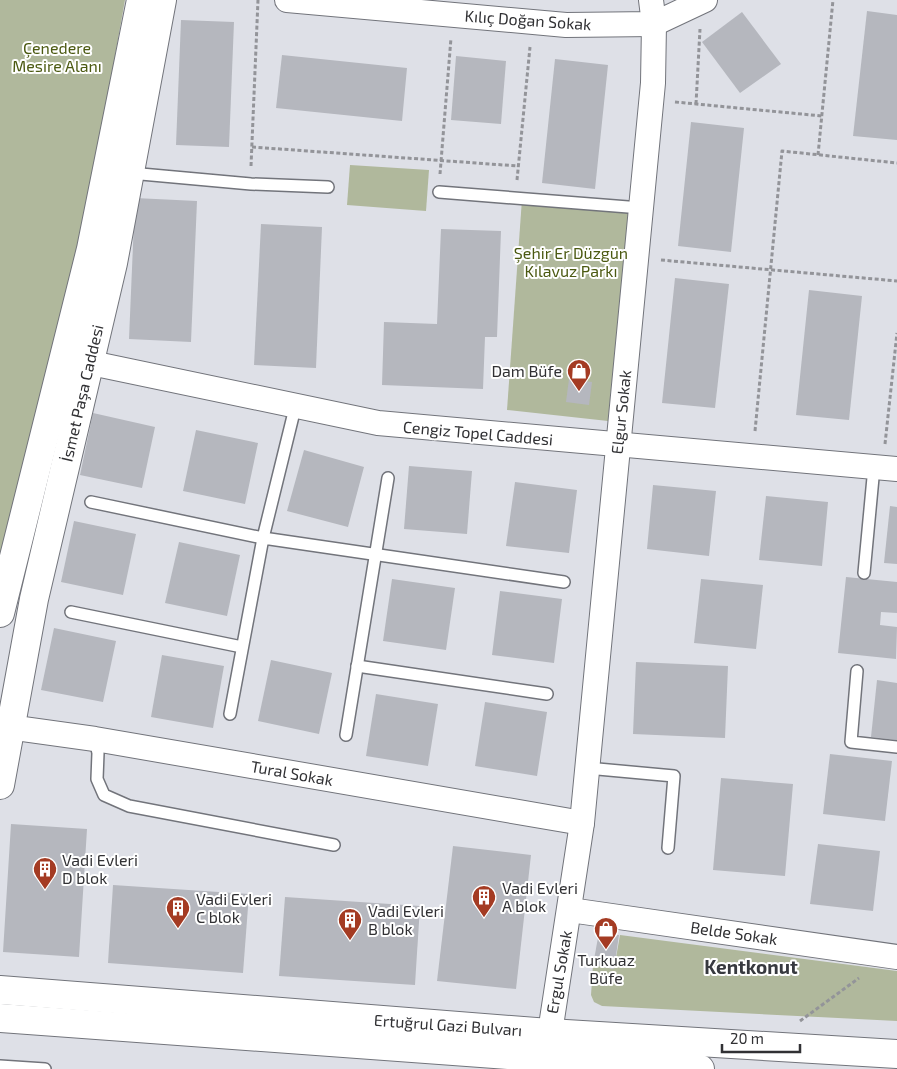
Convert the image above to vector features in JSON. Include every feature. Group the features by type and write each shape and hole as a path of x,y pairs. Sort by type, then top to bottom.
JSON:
{"main road":[{"name":"İsmet Paşa Caddesi","path":"0,613 77,360 113,263 118,172 141,0"},
{"name":"İsmet Paşa Caddesi","path":"118,172 162,0"},
{"name":"İsmet Paşa Caddesi","path":"0,785 5,729 34,599 77,360"},
{"path":"0,976 13,983 45,1007 0,1035"},
{"name":"Ertuğrul Gazi Bulvarı","path":"0,990 45,1007 543,1057 700,1069"},
{"name":"Ertuğrul Gazi Bulvarı","path":"0,1018 45,1007"},
{"name":"Ertuğrul Gazi Bulvarı","path":"543,1057 764,1046 897,1054"}],"street":[{"name":"Kılıç Doğan Sokak","path":"286,0 566,25 654,24 703,1"},
{"name":"Elgur Sokak","path":"582,823 652,100 654,24 651,0"},
{"name":"Cengiz Topel Caddesi","path":"77,360 295,408 395,425 885,468"},
{"name":"Tural Sokak","path":"5,729 95,738 582,823"},
{"name":"Ergul Sokak","path":"543,1057 570,910 582,823"},
{"name":"Belde Sokak","path":"570,910 894,956"}],"lane":[{"path":"118,172 250,184 328,187"},
{"path":"439,192 641,208"},
{"path":"230,714 263,538 295,408"},
{"path":"864,573 885,468"},
{"path":"346,735 388,478"},
{"path":"91,502 263,538 564,582"},
{"path":"71,612 242,647"},
{"path":"357,666 547,694"},
{"path":"858,671 851,742 897,747"},
{"path":"95,738 98,753 97,780 104,796 129,806 334,845"},
{"path":"587,768 674,776 668,848"},
{"path":"0,1066 45,1069"}],"path":[{"path":"250,184 258,0"},
{"path":"818,155 833,0"},
{"path":"696,104 703,1"},
{"path":"439,192 453,14"},
{"path":"515,198 533,22"},
{"path":"652,100 822,116"},
{"path":"252,147 518,166"},
{"path":"752,457 782,151 897,163"},
{"path":"636,258 897,281"},
{"path":"885,468 897,333"},
{"path":"764,1046 894,956"}],"green space":[{"name":"Çenedere Mesire Alanı","path":"0,0 125,0 81,246 0,556"},
{"path":"350,165 429,170 426,211 347,205"},
{"name":"Şehir Er Düzgün Kılavuz Parkı","path":"522,199 629,207 608,421 507,410"},
{"path":"620,935 897,971 897,1021 602,1006 594,1002 591,995 593,965 614,969"}],"building":[{"path":"867,11 897,15 897,140 853,136"},
{"path":"742,12 781,64 740,93 702,42"},
{"path":"181,20 234,22 229,147 176,145"},
{"path":"282,55 407,68 402,121 276,108"},
{"path":"456,56 506,61 501,124 451,120"},
{"path":"555,59 608,65 595,189 542,183"},
{"path":"691,122 744,128 731,252 678,246"},
{"path":"135,198 197,201 191,342 129,339"},
{"path":"261,224 322,227 316,368 254,365"},
{"path":"441,229 501,231 497,337 485,337 483,389 382,385 384,322 437,324"},
{"path":"675,278 729,284 715,408 662,403"},
{"path":"809,290 862,296 849,420 796,415"},
{"name":"Dam Büfe","path":"569,379 592,382 589,405 566,402"},
{"path":"93,413 155,427 142,488 80,475"},
{"path":"196,430 258,443 245,504 183,491"},
{"path":"304,450 364,467 348,527 287,511"},
{"path":"409,466 472,471 467,534 404,529"},
{"path":"515,482 577,490 569,553 506,546"},
{"path":"653,485 716,491 709,556 647,549"},
{"path":"766,496 828,502 822,566 759,560"},
{"path":"890,506 897,507 897,564 884,563"},
{"path":"74,521 136,534 123,595 61,582"},
{"path":"179,542 240,555 227,616 165,603"},
{"path":"846,577 897,582 897,613 881,612 880,625 897,627 896,659 838,653"},
{"path":"392,579 455,588 446,650 383,641"},
{"path":"701,579 763,585 756,649 694,643"},
{"path":"500,591 562,599 554,663 492,655"},
{"path":"54,628 116,641 103,702 41,690"},
{"path":"162,655 224,666 213,728 151,717"},
{"path":"271,660 332,673 319,734 258,721"},
{"path":"636,662 728,666 725,738 633,734"},
{"path":"877,680 897,683 897,740 871,737"},
{"path":"376,694 438,704 428,766 366,756"},
{"path":"485,702 547,712 537,776 475,766"},
{"path":"830,754 892,761 885,821 823,814"},
{"path":"721,778 793,784 785,876 713,870"},
{"name":"Vadi Evleri D blok","path":"11,824 87,829 79,957 3,952"},
{"path":"818,844 880,851 873,911 810,904"},
{"name":"Vadi Evleri A blok","path":"453,846 531,855 516,989 437,981"},
{"name":"Vadi Evleri C blok","path":"113,885 249,894 243,973 108,963"},
{"name":"Vadi Evleri B blok","path":"285,897 420,906 415,985 279,976"},
{"name":"Turkuaz Büfe","path":"599,932 619,935 614,969 593,965"}],"place":[{"name":"Dam Büfe","path":"579,392"},
{"name":"Vadi Evleri D blok","path":"45,890"},
{"name":"Vadi Evleri A blok","path":"484,918"},
{"name":"Vadi Evleri C blok","path":"178,929"},
{"name":"Vadi Evleri B blok","path":"350,941"},
{"name":"Turkuaz Büfe","path":"606,950"}],"district":[{"name":"Kentkonut","path":"751,967"}]}
